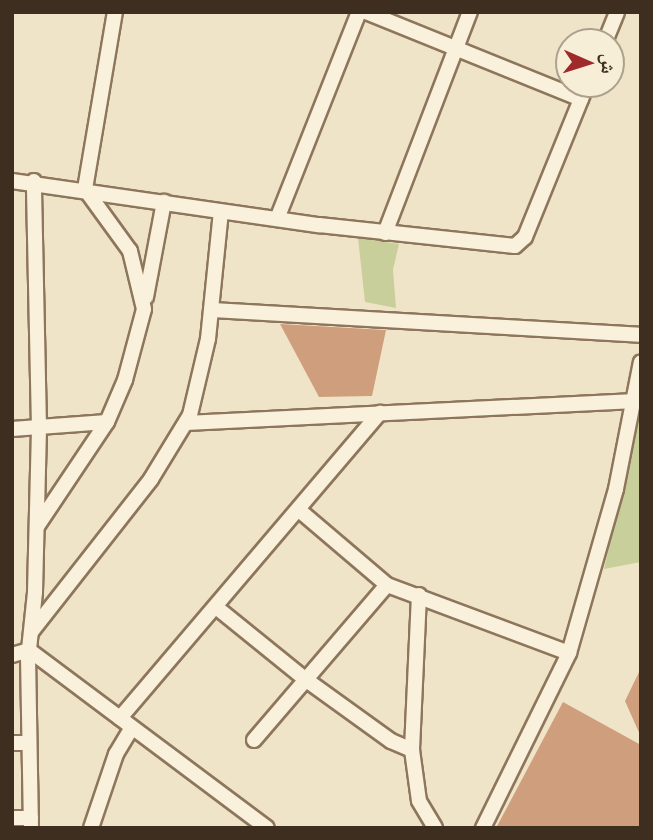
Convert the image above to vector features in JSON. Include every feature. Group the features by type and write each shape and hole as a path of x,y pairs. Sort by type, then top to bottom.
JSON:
{"street":[{"path":"115,12 85,189 130,251 144,309"},
{"path":"277,219 359,12"},
{"path":"12,181 34,181 221,212 385,233 518,245 526,237 581,99 456,46 366,12"},
{"path":"385,233 470,12"},
{"path":"12,818 31,823 29,650 37,526 38,428 34,181"},
{"path":"37,526 107,422 125,380 144,309 164,202"},
{"path":"31,632 151,479 186,423 201,381 221,212"},
{"path":"211,310 641,335"},
{"path":"483,828 569,653 597,563 635,401 641,362"},
{"path":"186,423 635,401"},
{"path":"90,828 126,722 216,607 380,413"},
{"path":"12,429 107,422"},
{"path":"299,510 387,585 569,653"},
{"path":"254,740 387,585"},
{"path":"419,595 412,750 419,801 435,828"},
{"path":"216,607 305,679 391,741 412,750"},
{"path":"29,650 267,828"},
{"path":"12,655 29,650"},
{"path":"12,743 29,743"}],"green space":[{"path":"358,238 399,244 393,270 396,308 365,302"},
{"path":"634,407 641,407 641,562 604,569 628,463"}],"building":[{"path":"280,324 386,330 372,396 319,397"},
{"path":"641,668 641,737 625,701"},
{"path":"563,702 641,745 641,828 496,828"}]}
